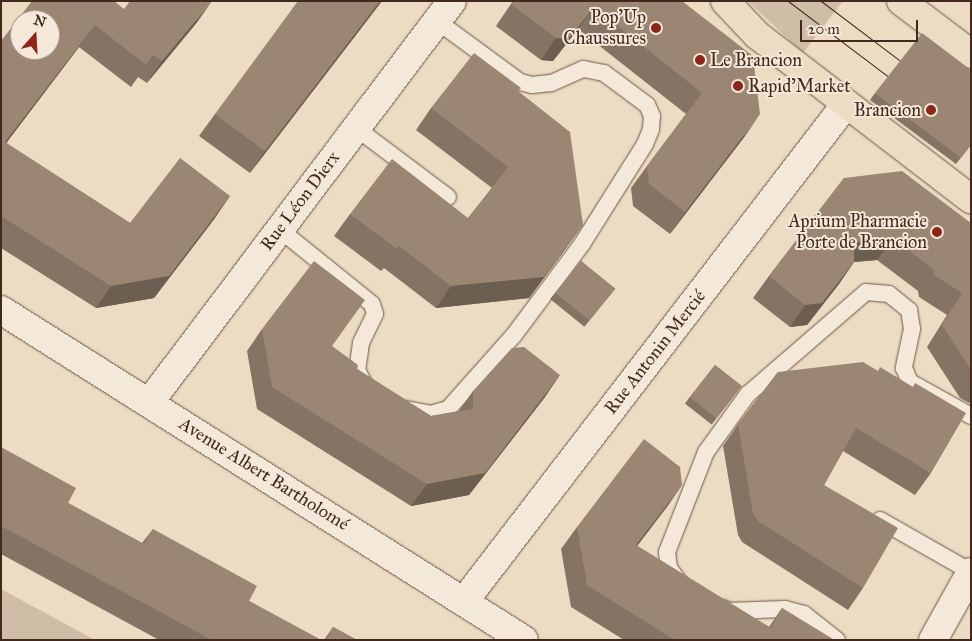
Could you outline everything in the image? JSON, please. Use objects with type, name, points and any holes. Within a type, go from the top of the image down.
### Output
[{"type":"main road","points":[[725,1],[758,35],[971,199]]},
{"type":"main road","points":[[901,1],[971,54]]},
{"type":"street","name":"Rue Léon Dierx","points":[[149,402],[444,11]]},
{"type":"street","name":"Rue Antonin Mercié","points":[[465,600],[846,104]]},
{"type":"street","name":"Avenue Albert Bartholomé","points":[[1,310],[465,600],[524,640]]},
{"type":"street","points":[[933,640],[971,572]]},
{"type":"lane","points":[[390,402],[396,407],[431,414],[448,409],[514,335],[582,244],[645,144],[652,116],[647,105],[604,73],[583,69],[551,83],[532,85],[520,82],[444,11]]},
{"type":"lane","points":[[356,128],[448,197]]},
{"type":"lane","points":[[279,229],[372,304],[375,314],[361,343],[357,370],[362,383],[376,392]]},
{"type":"lane","points":[[837,640],[804,614],[785,609],[729,611],[681,584],[669,568],[667,552],[706,452],[748,394],[866,292],[889,294],[909,310],[912,329],[904,368],[910,382],[971,416]]},
{"type":"lane","points":[[865,510],[971,572]]},
{"type":"shaded area","points":[[748,1],[843,1],[803,53]]},
{"type":"shaded area","points":[[1,589],[95,640],[1,640]]},
{"type":"building","points":[[32,1],[114,1],[124,9],[130,1],[212,1],[162,61],[153,55],[146,65],[95,25],[5,142],[130,223],[180,158],[230,196],[169,276],[111,286],[1,216],[1,41],[10,29],[10,60],[60,60],[60,10],[25,10]]},
{"type":"building","points":[[298,1],[380,1],[265,151],[215,114]]},
{"type":"building","points":[[513,1],[682,1],[753,56],[760,114],[685,212],[649,184],[647,166],[702,93],[594,7],[568,39],[556,38],[511,4]]},
{"type":"building","points":[[922,33],[971,70],[971,144],[961,158],[875,93]]},
{"type":"building","points":[[474,53],[521,88],[518,91],[570,132],[583,225],[544,277],[451,286],[399,246],[397,249],[350,214],[392,159],[468,218],[508,167],[431,108]]},
{"type":"building","points":[[902,171],[971,223],[971,370],[942,325],[962,293],[934,275],[933,269],[893,238],[854,242],[854,262],[822,303],[805,305],[769,276],[844,178]]},
{"type":"building","points":[[314,261],[365,300],[332,346],[358,365],[357,369],[431,416],[473,409],[473,391],[512,348],[524,347],[560,375],[485,473],[427,484],[272,387],[262,329]]},
{"type":"building","points":[[581,261],[615,289],[589,321],[555,293]]},
{"type":"building","points":[[863,362],[878,371],[880,367],[913,387],[915,383],[966,413],[931,473],[856,428],[824,485],[898,528],[863,588],[758,521],[753,514],[738,424],[778,372]]},
{"type":"building","points":[[715,365],[742,386],[717,418],[690,397]]},
{"type":"building","points":[[644,439],[680,467],[682,485],[636,545],[771,628],[782,608],[833,640],[675,640],[587,585],[577,527]]},
{"type":"building","points":[[1,447],[76,488],[68,503],[144,544],[153,529],[257,586],[249,601],[321,640],[212,640],[1,526]]},
{"type":"building","points":[[333,627],[357,640],[326,640]]},
{"type":"tram line","points":[[788,1],[898,84]]},
{"type":"tram line","points":[[821,1],[911,69]]},
{"type":"place","name":"Pop'Up Chaussures","points":[[656,28]]},
{"type":"place","name":"Le Brancion","points":[[700,60]]},
{"type":"place","name":"Rapid'Market","points":[[738,86]]},
{"type":"place","name":"Brancion","points":[[931,110]]},
{"type":"place","name":"Aprium Pharmacie Porte de Brancion","points":[[937,232]]}]
